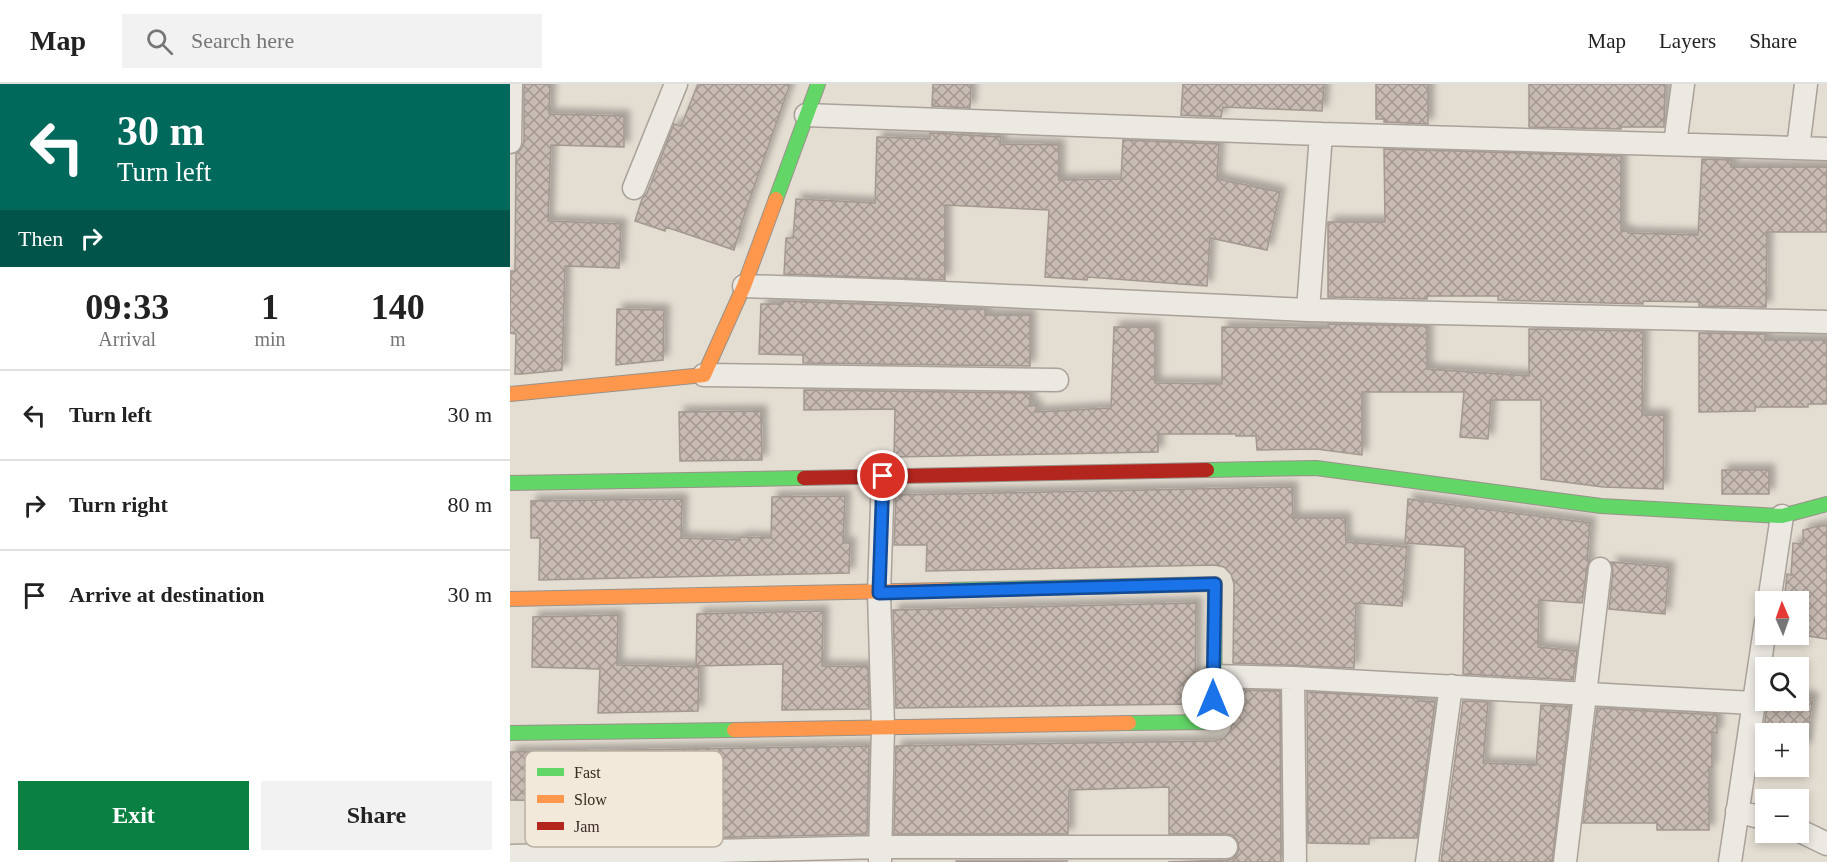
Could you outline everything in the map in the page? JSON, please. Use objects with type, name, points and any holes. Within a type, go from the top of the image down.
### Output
[{"type":"street","points":[[510,142],[511,84]]},
{"type":"street","points":[[634,188],[676,84]]},
{"type":"street","points":[[704,375],[744,286],[818,84]]},
{"type":"street","points":[[1675,144],[1683,84]]},
{"type":"street","points":[[1798,148],[1806,84]]},
{"type":"street","points":[[806,115],[1321,134],[1827,149]]},
{"type":"street","points":[[1308,310],[1321,134]]},
{"type":"street","points":[[744,286],[1308,310],[1827,322]]},
{"type":"street","points":[[510,394],[704,375],[1057,380]]},
{"type":"street","points":[[510,483],[1316,468],[1601,506],[1782,516],[1827,504]]},
{"type":"street","points":[[880,855],[883,726],[879,593],[883,476]]},
{"type":"street","points":[[1771,591],[1782,516]]},
{"type":"street","points":[[1565,862],[1600,569]]},
{"type":"street","points":[[510,599],[879,593],[1215,584],[1214,722],[510,733]]},
{"type":"street","points":[[1730,862],[1762,645]]},
{"type":"street","points":[[1213,676],[1293,678],[1753,703]]},
{"type":"street","points":[[1293,678],[1295,862]]},
{"type":"street","points":[[1427,862],[1451,687]]},
{"type":"street","points":[[1737,811],[1755,816]]},
{"type":"street","points":[[1809,835],[1827,844]]},
{"type":"street","points":[[510,856],[880,855],[1227,847]]},
{"type":"building","points":[[524,84],[550,84],[549,114],[624,116],[624,147],[551,145],[548,221],[621,224],[619,268],[565,266],[562,370],[515,374],[516,334],[510,333],[511,271],[515,271],[516,154],[524,142]]},
{"type":"building","points":[[698,84],[790,84],[734,250],[666,227],[665,231],[635,221],[674,124],[681,126]]},
{"type":"building","points":[[933,84],[971,84],[970,108],[932,106]]},
{"type":"building","points":[[1183,84],[1324,84],[1322,111],[1223,107],[1221,117],[1181,115]]},
{"type":"building","points":[[1376,84],[1428,84],[1428,124],[1384,122],[1384,119],[1376,119]]},
{"type":"building","points":[[1529,84],[1665,84],[1664,127],[1621,127],[1621,129],[1529,127]]},
{"type":"building","points":[[930,133],[1001,137],[1000,144],[1059,145],[1059,180],[1121,179],[1123,140],[1219,144],[1217,179],[1280,192],[1267,250],[1210,238],[1207,286],[1088,277],[1087,280],[1045,277],[1049,210],[945,205],[945,280],[784,274],[786,238],[793,238],[796,199],[875,203],[877,137],[930,139]]},
{"type":"building","points":[[1384,149],[1621,156],[1621,231],[1628,231],[1628,233],[1698,235],[1702,159],[1732,160],[1731,167],[1827,167],[1827,232],[1767,232],[1766,307],[1699,306],[1699,302],[1643,301],[1643,304],[1498,300],[1498,296],[1427,296],[1427,299],[1328,297],[1328,222],[1385,222]]},
{"type":"building","points":[[782,301],[985,309],[985,315],[1030,315],[1030,366],[803,363],[803,355],[759,354],[761,304],[782,304]]},
{"type":"building","points":[[617,309],[664,310],[663,360],[616,365]]},
{"type":"building","points":[[1328,324],[1427,326],[1427,369],[1529,376],[1529,329],[1643,331],[1642,415],[1664,415],[1663,489],[1603,487],[1541,479],[1541,400],[1491,400],[1488,439],[1460,437],[1464,392],[1362,392],[1362,455],[1316,449],[1257,450],[1256,436],[1158,434],[1158,452],[894,457],[895,409],[804,410],[804,390],[1030,393],[1030,406],[1036,405],[1036,412],[1111,408],[1114,327],[1155,327],[1155,383],[1222,384],[1222,327],[1328,328]]},
{"type":"building","points":[[1699,333],[1765,334],[1765,340],[1827,340],[1827,404],[1808,404],[1808,407],[1755,407],[1755,411],[1699,412]]},
{"type":"building","points":[[761,411],[762,460],[680,461],[679,412]]},
{"type":"building","points":[[1722,470],[1769,470],[1769,494],[1722,494]]},
{"type":"building","points":[[1292,487],[1293,518],[1345,518],[1346,542],[1407,547],[1402,606],[1356,603],[1354,668],[1233,663],[1234,584],[1231,574],[1224,567],[1215,565],[926,571],[927,545],[894,545],[896,495]]},
{"type":"building","points":[[845,496],[843,543],[850,543],[849,573],[539,580],[540,538],[531,538],[531,501],[682,499],[681,538],[740,540],[740,537],[771,538],[772,497]]},
{"type":"building","points":[[1408,499],[1590,523],[1587,560],[1590,560],[1582,603],[1539,600],[1538,647],[1577,651],[1573,680],[1463,674],[1465,547],[1405,543]]},
{"type":"building","points":[[1827,526],[1827,639],[1809,636],[1809,591],[1785,591],[1787,574],[1791,575],[1793,543],[1803,544],[1803,530]]},
{"type":"building","points":[[1611,562],[1669,567],[1665,614],[1609,609],[1613,571]]},
{"type":"building","points":[[1196,603],[1195,704],[896,708],[893,610]]},
{"type":"building","points":[[823,611],[822,666],[868,667],[869,709],[782,710],[783,664],[696,666],[697,614]]},
{"type":"building","points":[[618,615],[617,665],[699,667],[698,711],[598,713],[600,669],[532,667],[533,617]]},
{"type":"building","points":[[1233,690],[1280,691],[1281,862],[1168,862],[1227,860],[1237,854],[1239,848],[1237,840],[1227,834],[1169,834],[1169,787],[1069,790],[1068,834],[894,834],[896,746],[1215,741],[1224,738],[1230,731],[1233,722]]},
{"type":"building","points":[[1307,692],[1418,698],[1418,701],[1435,702],[1417,838],[1369,838],[1369,844],[1308,843]]},
{"type":"building","points":[[1809,697],[1813,698],[1809,723],[1765,723],[1766,711],[1809,711]]},
{"type":"building","points":[[1463,701],[1488,702],[1483,763],[1536,765],[1541,705],[1570,707],[1552,862],[1441,862]]},
{"type":"building","points":[[1597,708],[1717,715],[1717,733],[1712,732],[1712,767],[1709,767],[1709,830],[1657,830],[1657,823],[1583,823]]},
{"type":"building","points":[[869,746],[867,834],[723,837],[723,751],[570,751]]},
{"type":"building","points":[[510,752],[525,752],[525,800],[510,800]]},
{"type":"building","points":[[956,861],[1068,861],[956,862]]},
{"type":"traffic: fast","points":[[776,199],[818,84]]},
{"type":"traffic: fast","points":[[1207,470],[1316,468],[1601,506],[1782,516],[1827,504]]},
{"type":"traffic: fast","points":[[510,483],[804,478]]},
{"type":"traffic: fast","points":[[948,590],[1215,584],[1214,722],[1129,723]]},
{"type":"traffic: fast","points":[[510,733],[734,730]]},
{"type":"traffic: slow","points":[[510,394],[704,375],[744,286],[776,199]]},
{"type":"traffic: slow","points":[[510,599],[948,590]]},
{"type":"traffic: slow","points":[[734,730],[1129,723]]},
{"type":"traffic: jam","points":[[804,478],[1207,470]]},
{"type":"route","points":[[883,476],[879,593],[1215,584],[1213,699]]}]
